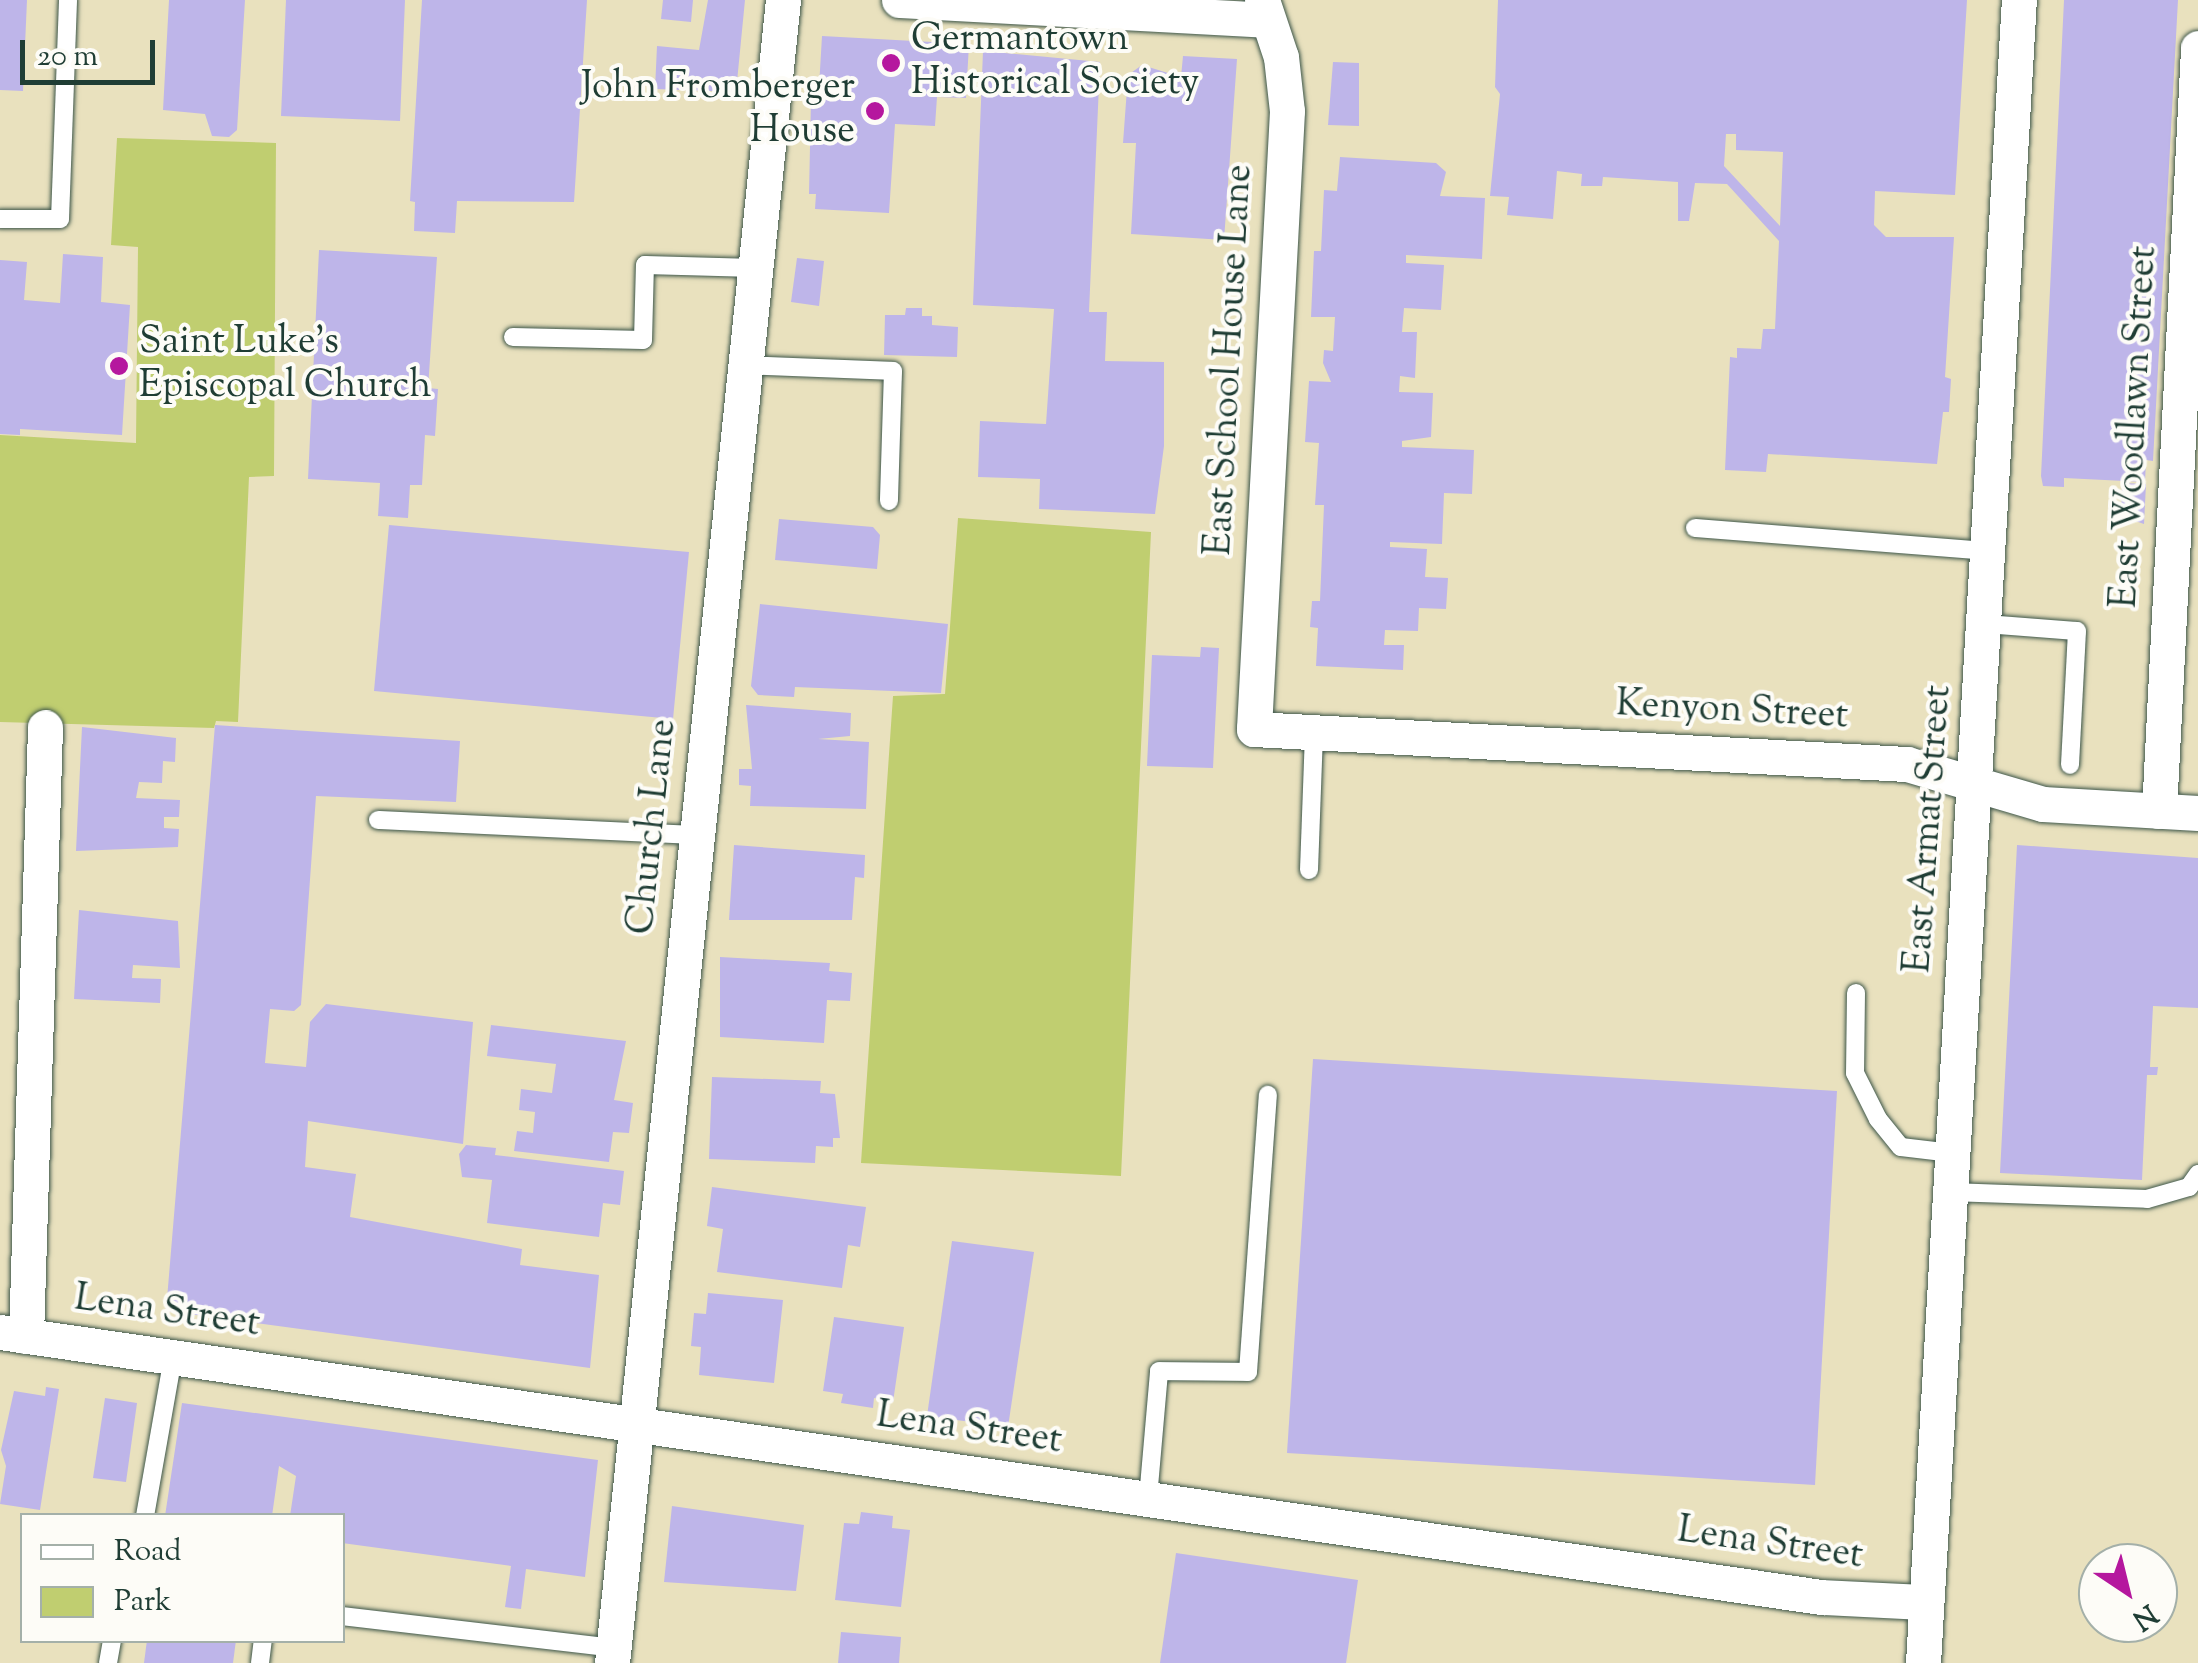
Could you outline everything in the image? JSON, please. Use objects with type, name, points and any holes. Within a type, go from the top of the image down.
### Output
[{"type":"street","name":"Church Lane","points":[[612,1656],[782,0]]},
{"type":"street","points":[[899,0],[1264,10]]},
{"type":"street","name":"East Armat Street","points":[[1923,1663],[2020,0]]},
{"type":"street","name":"East School House Lane","points":[[1254,729],[1286,111],[1281,57],[1264,10]]},
{"type":"street","name":"East Woodlawn Street","points":[[2159,811],[2198,48]]},
{"type":"street","points":[[13,1334],[45,727]]},
{"type":"street","name":"Kenyon Street","points":[[1254,729],[1907,764],[2043,804],[2198,813]]},
{"type":"street","name":"Lena Street","points":[[13,1334],[1822,1597],[1926,1602]]},
{"type":"lane","points":[[0,218],[60,219],[68,0]]},
{"type":"lane","points":[[513,337],[643,340],[645,266],[755,268]]},
{"type":"lane","points":[[744,365],[893,371],[889,501]]},
{"type":"lane","points":[[1695,528],[1988,551]]},
{"type":"lane","points":[[1985,624],[2077,631],[2070,765]]},
{"type":"lane","points":[[1309,870],[1314,732]]},
{"type":"lane","points":[[378,820],[696,835]]},
{"type":"lane","points":[[1856,992],[1855,1073],[1878,1119],[1901,1146],[1952,1153]]},
{"type":"lane","points":[[1148,1498],[1159,1371],[1248,1372],[1268,1096]]},
{"type":"lane","points":[[1950,1192],[2147,1199],[2189,1187],[2198,1174]]},
{"type":"lane","points":[[147,1513],[173,1356]]},
{"type":"lane","points":[[345,1616],[612,1656]]},
{"type":"green space","points":[[117,138],[276,143],[274,476],[249,477],[238,722],[216,721],[214,728],[0,722],[0,435],[136,443],[138,247],[111,245]]},
{"type":"green space","points":[[958,518],[1151,532],[1121,1176],[861,1163],[893,696],[945,694]]},
{"type":"building","points":[[0,0],[27,0],[23,91],[0,90]]},
{"type":"building","points":[[169,0],[245,0],[237,130],[229,137],[212,136],[205,114],[163,110]]},
{"type":"building","points":[[286,0],[405,0],[400,121],[281,116]]},
{"type":"building","points":[[422,0],[587,0],[574,202],[457,201],[455,233],[414,231],[415,202],[410,201]]},
{"type":"building","points":[[663,0],[693,0],[691,22],[661,19]]},
{"type":"building","points":[[708,0],[745,0],[736,92],[655,89],[657,46],[699,50]]},
{"type":"building","points":[[1498,0],[1967,0],[1955,195],[1875,191],[1874,225],[1886,237],[1954,237],[1945,377],[1951,379],[1949,412],[1943,412],[1937,464],[1768,454],[1766,472],[1725,470],[1730,357],[1737,358],[1737,348],[1761,349],[1763,329],[1775,329],[1779,241],[1727,184],[1695,183],[1689,221],[1678,221],[1678,182],[1603,177],[1602,186],[1581,186],[1582,174],[1557,171],[1553,219],[1507,215],[1509,197],[1490,196],[1500,94],[1495,87]],"holes":[[[1726,134],[1736,134],[1736,150],[1783,152],[1780,226],[1724,166]]]},
{"type":"building","points":[[2064,0],[2178,0],[2153,461],[2146,460],[2145,482],[2064,478],[2064,487],[2043,486],[2041,476]]},
{"type":"building","name":"John Fromberger House","points":[[822,36],[969,44],[966,98],[937,97],[935,126],[895,124],[889,213],[815,209],[816,194],[809,194],[811,87],[819,87]]},
{"type":"building","points":[[983,51],[1100,62],[1089,312],[1107,312],[1105,361],[1164,362],[1164,446],[1155,514],[1039,509],[1040,479],[978,477],[980,421],[1046,424],[1054,309],[973,305]]},
{"type":"building","points":[[1183,56],[1237,59],[1224,240],[1131,234],[1136,143],[1123,143],[1128,75],[1142,65],[1181,77]]},
{"type":"building","points":[[1333,62],[1359,63],[1359,126],[1328,125]]},
{"type":"building","points":[[1340,157],[1436,163],[1446,172],[1440,196],[1485,198],[1482,259],[1406,255],[1406,263],[1444,265],[1441,310],[1404,308],[1402,332],[1417,332],[1415,378],[1400,376],[1399,392],[1433,393],[1431,437],[1402,441],[1402,447],[1474,450],[1472,494],[1444,493],[1442,544],[1390,542],[1390,547],[1427,549],[1425,577],[1448,578],[1446,609],[1419,608],[1418,631],[1385,630],[1384,645],[1404,645],[1403,670],[1316,666],[1318,628],[1310,627],[1312,601],[1320,601],[1324,505],[1315,505],[1319,443],[1305,442],[1309,381],[1331,382],[1323,363],[1324,350],[1333,351],[1335,317],[1311,317],[1314,251],[1321,251],[1324,190],[1337,191]]},
{"type":"building","points":[[319,250],[437,257],[428,388],[438,389],[435,436],[425,435],[422,485],[410,485],[408,518],[378,516],[380,483],[308,479]]},
{"type":"building","points":[[63,254],[103,257],[101,302],[130,305],[122,435],[20,429],[20,435],[0,434],[0,260],[27,262],[24,300],[60,303]]},
{"type":"building","points":[[797,258],[824,261],[819,306],[791,302]]},
{"type":"building","points":[[906,308],[922,308],[922,316],[932,316],[932,325],[958,327],[957,357],[884,355],[885,315],[905,315]]},
{"type":"building","points":[[2122,483],[2146,484],[2144,524],[2121,516]]},
{"type":"building","points":[[779,519],[873,527],[880,535],[877,569],[775,560]]},
{"type":"building","points":[[389,525],[689,552],[673,719],[374,691]]},
{"type":"building","points":[[760,604],[948,624],[941,693],[795,687],[794,697],[758,695],[751,686]]},
{"type":"building","points":[[1201,647],[1219,648],[1213,768],[1147,766],[1152,655],[1200,657]]},
{"type":"building","points":[[746,705],[851,713],[850,736],[818,739],[869,742],[866,809],[750,806],[751,786],[739,785],[739,769],[752,769]]},
{"type":"building","points":[[215,725],[460,741],[456,802],[316,796],[301,1005],[294,1011],[270,1009],[265,1063],[306,1067],[310,1022],[326,1004],[473,1022],[463,1144],[308,1121],[305,1167],[356,1174],[350,1217],[522,1249],[520,1265],[599,1275],[590,1368],[166,1311]]},
{"type":"building","points":[[82,727],[176,738],[175,762],[163,761],[162,783],[139,782],[136,798],[180,800],[179,817],[164,817],[164,828],[179,829],[178,847],[76,851]]},
{"type":"building","points":[[734,845],[865,855],[864,878],[855,877],[852,920],[729,920]]},
{"type":"building","points":[[2017,845],[2198,858],[2198,1008],[2153,1006],[2150,1067],[2158,1067],[2157,1075],[2147,1075],[2142,1180],[2000,1173]]},
{"type":"building","points":[[79,910],[178,921],[180,968],[133,965],[132,978],[161,979],[160,1003],[74,999]]},
{"type":"building","points":[[720,957],[830,963],[829,971],[852,973],[850,1001],[827,1000],[824,1043],[720,1037]]},
{"type":"building","points":[[491,1025],[626,1041],[614,1100],[633,1103],[629,1133],[613,1132],[609,1162],[514,1151],[517,1131],[533,1133],[535,1112],[519,1110],[521,1089],[552,1093],[556,1064],[487,1056]]},
{"type":"building","points":[[1313,1059],[1837,1091],[1815,1485],[1287,1453]]},
{"type":"building","points":[[712,1077],[821,1081],[820,1093],[835,1094],[840,1138],[833,1138],[833,1147],[816,1146],[815,1163],[709,1159]]},
{"type":"building","points":[[466,1145],[496,1148],[495,1155],[624,1171],[620,1205],[603,1203],[599,1237],[487,1223],[492,1180],[462,1177],[459,1154]]},
{"type":"building","points":[[712,1187],[866,1207],[860,1247],[848,1245],[842,1288],[717,1272],[723,1229],[707,1226]]},
{"type":"building","points":[[952,1241],[1034,1252],[1008,1427],[927,1416]]},
{"type":"building","points":[[708,1293],[783,1300],[774,1383],[699,1375],[701,1347],[691,1346],[694,1313],[706,1314]]},
{"type":"building","points":[[834,1317],[904,1327],[893,1402],[874,1398],[873,1408],[841,1403],[843,1394],[823,1391]]},
{"type":"building","points":[[46,1387],[59,1389],[40,1510],[0,1504],[6,1466],[1,1450],[14,1391],[45,1396]]},
{"type":"building","points":[[105,1398],[137,1403],[126,1482],[93,1478]]},
{"type":"building","points":[[182,1403],[598,1460],[585,1577],[526,1569],[521,1609],[505,1607],[511,1566],[345,1543],[345,1513],[290,1513],[296,1476],[279,1466],[272,1513],[165,1513]]},
{"type":"building","points":[[672,1506],[804,1525],[796,1591],[664,1582]]},
{"type":"building","points":[[861,1512],[893,1516],[892,1528],[910,1530],[901,1607],[835,1600],[844,1523],[859,1524]]},
{"type":"building","points":[[1176,1553],[1358,1580],[1346,1663],[1160,1663]]},
{"type":"building","points":[[841,1632],[901,1637],[899,1663],[838,1663]]},
{"type":"building","points":[[147,1643],[236,1643],[233,1663],[144,1663]]},
{"type":"place","name":"Germantown Historical Society","points":[[891,63]]},
{"type":"place","name":"John Fromberger House","points":[[875,111]]},
{"type":"place","name":"Saint Luke's Episcopal Church","points":[[119,366]]}]
